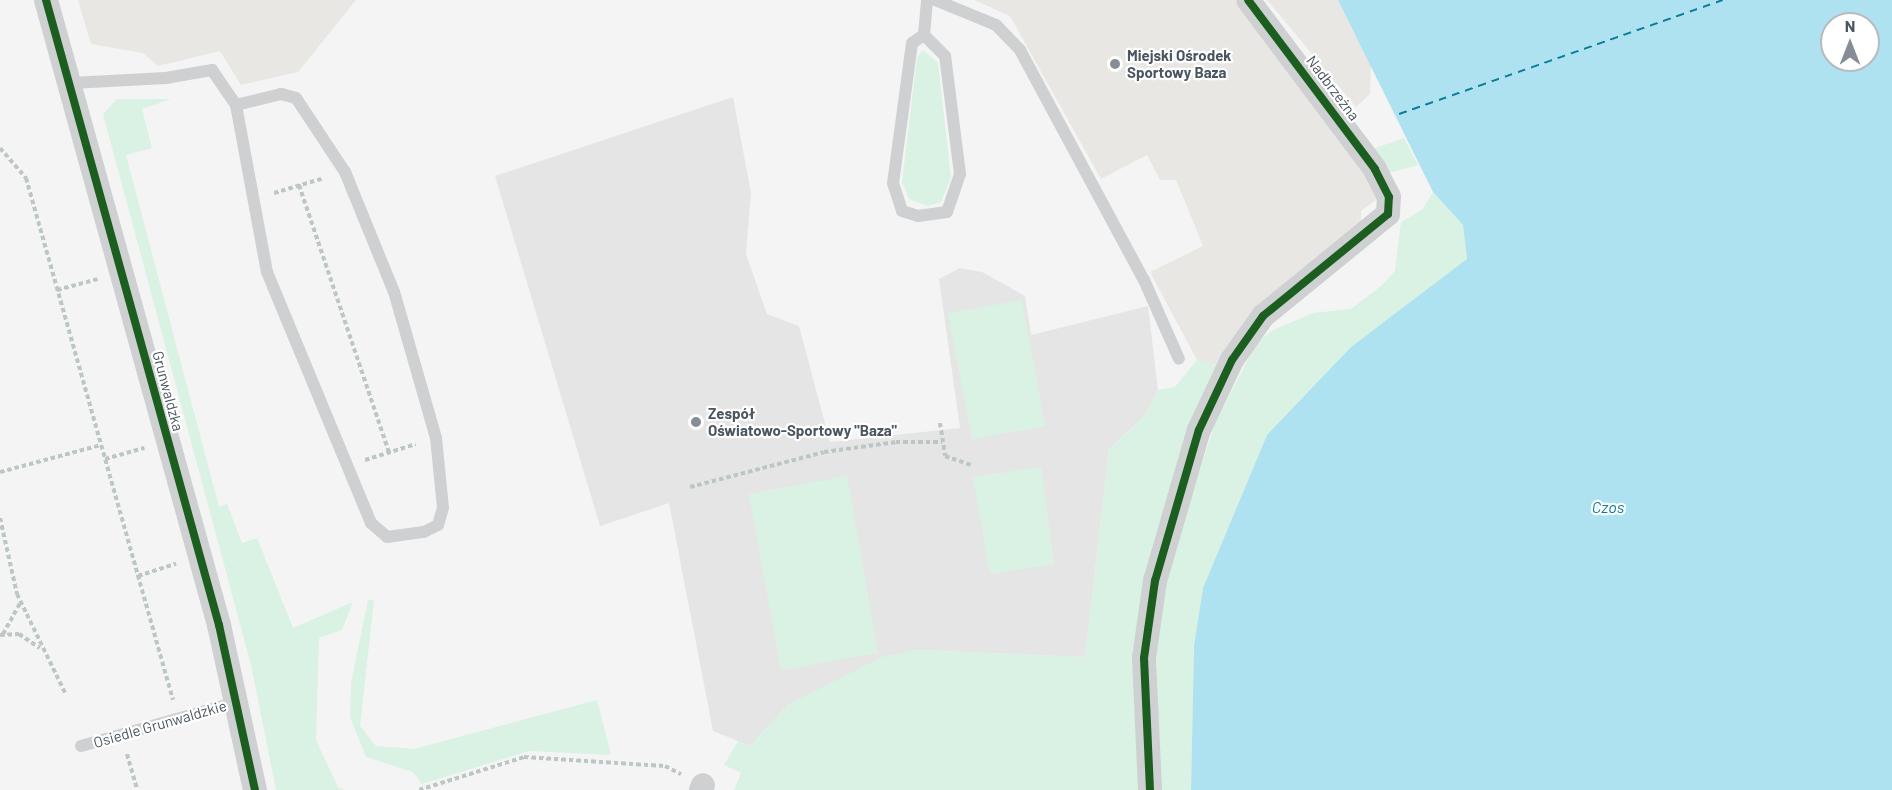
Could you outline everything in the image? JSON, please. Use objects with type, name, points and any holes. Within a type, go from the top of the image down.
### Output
[{"type":"street","name":"Grunwaldzka","points":[[46,0],[71,83],[239,701],[255,790]]},
{"type":"street","name":"Nadbrzeżna","points":[[1150,790],[1144,658],[1155,581],[1199,430],[1232,360],[1263,316],[1383,221],[1389,196],[1350,133],[1248,0]]},
{"type":"lane","points":[[924,35],[912,43],[893,183],[902,211],[918,216],[947,212],[960,174],[945,56],[924,35],[927,0]]},
{"type":"lane","points":[[934,0],[996,25],[1020,50],[1144,280],[1179,359]]},
{"type":"lane","points":[[71,83],[166,78],[212,69],[236,105],[251,200],[267,272],[345,467],[371,523],[387,537],[424,532],[438,525],[443,508],[436,438],[394,292],[345,172],[296,98],[281,94],[236,105]]},
{"type":"lane","name":"Osiedle Grunwaldzkie","points":[[81,746],[239,701]]},
{"type":"path","points":[[0,148],[26,178],[176,709]]},
{"type":"path","points":[[251,200],[345,172]]},
{"type":"path","points":[[299,185],[389,453]]},
{"type":"path","points":[[57,290],[104,278]]},
{"type":"path","points":[[940,423],[942,442],[950,460],[971,465]]},
{"type":"path","points":[[345,467],[436,438]]},
{"type":"path","points":[[690,487],[824,452],[896,442],[942,442]]},
{"type":"path","points":[[0,472],[101,445]]},
{"type":"path","points":[[105,459],[151,446]]},
{"type":"path","points":[[0,518],[20,603],[65,693]]},
{"type":"path","points":[[138,576],[182,562]]},
{"type":"path","points":[[1,635],[20,603]]},
{"type":"path","points":[[1,635],[19,634],[41,648]]},
{"type":"path","points":[[122,736],[137,790]]},
{"type":"path","points":[[419,790],[524,757],[665,766],[702,788]]},
{"type":"shaded area","points":[[78,0],[356,0],[298,72],[241,85],[220,51],[158,66],[143,53],[91,44]]},
{"type":"shaded area","points":[[974,0],[1238,0],[1300,76],[1380,197],[1361,211],[1361,225],[1249,316],[1221,367],[1197,360],[1150,272],[1203,246],[1176,180],[1160,180],[1147,155],[1101,179],[1010,16]]},
{"type":"shaded area","points":[[1267,0],[1338,0],[1371,63],[1370,94],[1356,107]]},
{"type":"shaded area","name":"Zespół Oświatowo-Sportowy \"Baza\"","points":[[733,97],[751,193],[746,254],[767,314],[799,326],[830,442],[960,428],[939,279],[960,268],[982,272],[1025,296],[1031,335],[1148,306],[1158,390],[1145,415],[1109,450],[1085,657],[914,650],[789,704],[750,746],[713,731],[669,503],[600,526],[495,176]]},
{"type":"green space","points":[[923,50],[938,63],[951,178],[941,202],[928,206],[909,199],[902,182],[917,58]]},
{"type":"green space","points":[[117,99],[171,99],[142,109],[152,148],[126,155],[219,507],[227,504],[242,543],[257,538],[293,628],[353,602],[342,630],[319,638],[316,740],[338,787],[345,790],[276,790],[251,665],[103,114]]},
{"type":"green space","points":[[1404,138],[1418,165],[1389,173],[1373,149]]},
{"type":"green space","points":[[1433,192],[1463,225],[1467,260],[1351,347],[1267,435],[1203,588],[1194,647],[1191,790],[1159,790],[1156,640],[1170,564],[1215,423],[1256,344],[1273,330],[1313,313],[1351,309],[1381,286],[1395,271],[1401,222],[1422,210]]},
{"type":"green space","points":[[1022,300],[1045,426],[972,439],[948,313]]},
{"type":"green space","points":[[1197,360],[1221,367],[1157,529],[1143,586],[1140,790],[734,790],[741,773],[724,765],[738,741],[750,746],[789,704],[882,657],[915,650],[1085,657],[1109,450],[1145,415],[1158,390],[1175,387]]},
{"type":"green space","points":[[1041,467],[1054,564],[990,574],[973,477]]},
{"type":"green space","points":[[847,476],[878,653],[781,670],[749,494]]},
{"type":"green space","points":[[368,600],[374,600],[360,726],[376,746],[414,749],[597,700],[611,755],[529,751],[422,784],[413,772],[366,757],[350,717],[351,683]]},
{"type":"water","name":"Czos","points":[[1338,0],[1892,0],[1892,790],[1191,790],[1194,646],[1203,588],[1267,435],[1351,347],[1467,259],[1463,225],[1433,192]]},
{"type":"ferry route","points":[[1399,114],[1723,0]]},
{"type":"cycle path","points":[[46,0],[219,625],[255,790]]},
{"type":"cycle path","points":[[1150,790],[1144,658],[1155,581],[1199,430],[1232,360],[1263,316],[1388,214],[1389,197],[1375,169],[1248,0]]},
{"type":"place","name":"Miejski Ośrodek Sportowy Baza","points":[[1115,64]]},
{"type":"place","name":"Zespół Oświatowo-Sportowy \"Baza\"","points":[[696,422]]}]
